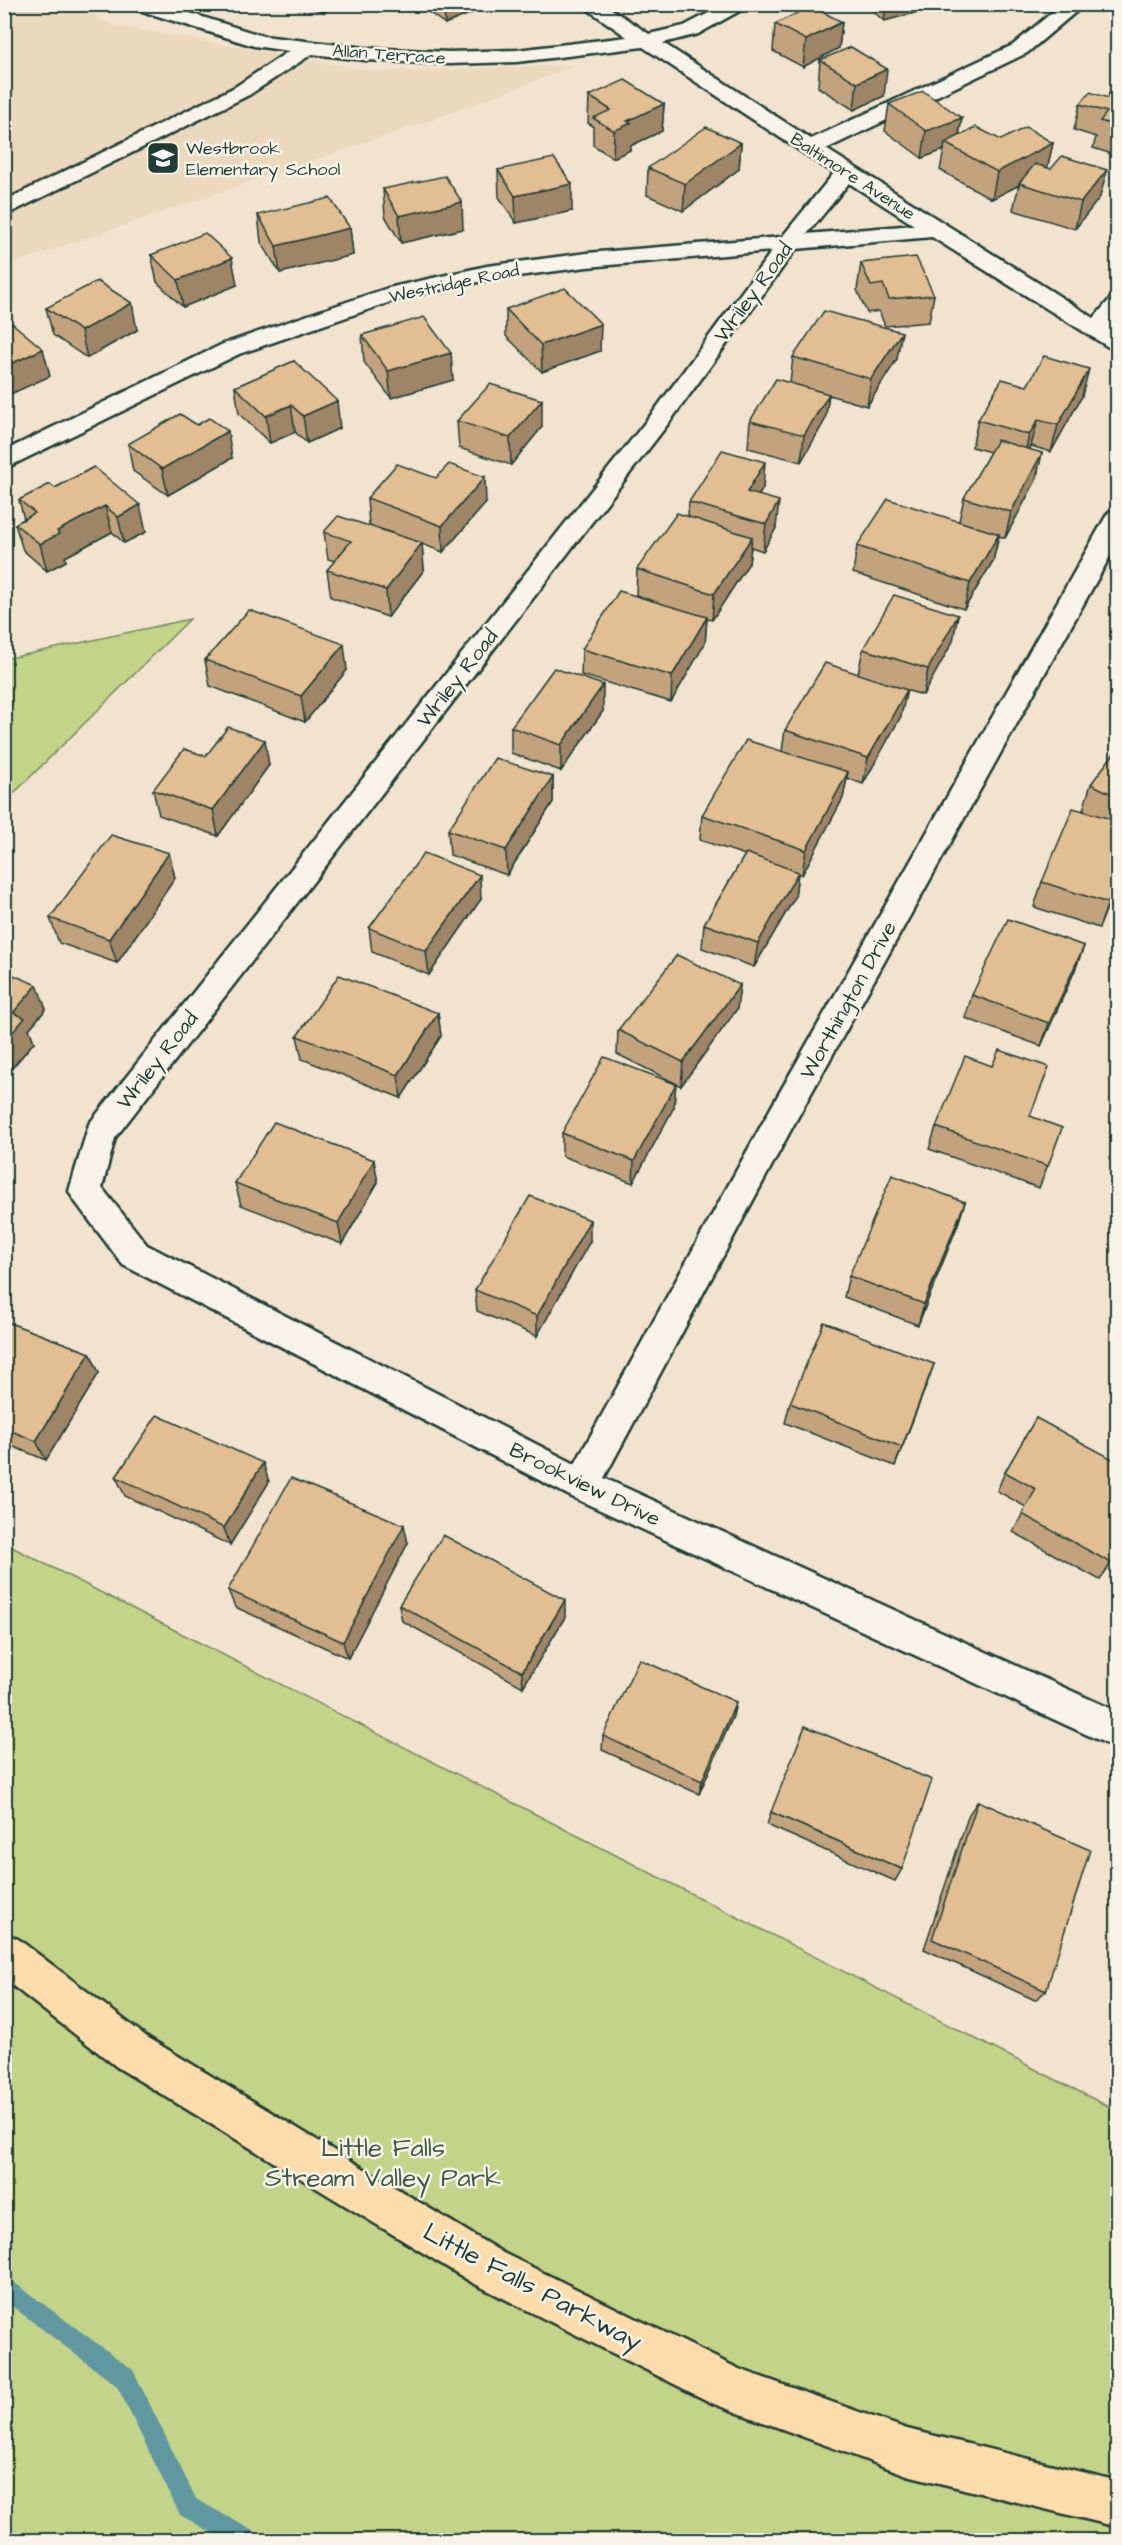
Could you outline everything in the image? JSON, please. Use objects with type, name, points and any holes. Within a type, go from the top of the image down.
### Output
[{"type":"main road","name":"Little Falls Parkway","points":[[4,1953],[132,2052],[488,2268],[730,2388],[908,2452],[1118,2504]]},
{"type":"street","name":"Allan Terrace","points":[[139,4],[261,42],[365,54],[449,58],[517,56],[645,41],[691,30],[742,4]]},
{"type":"street","name":"Baltimore Avenue","points":[[590,4],[936,230],[1118,343]]},
{"type":"street","points":[[810,148],[1020,49],[1075,4]]},
{"type":"street","points":[[4,210],[242,91],[309,47]]},
{"type":"street","name":"Wriley Road","points":[[85,1191],[100,1133],[663,415],[788,244],[846,171]]},
{"type":"street","name":"Westridge Road","points":[[4,460],[231,349],[396,293],[487,273],[587,260],[936,230]]},
{"type":"street","points":[[1096,330],[1118,304]]},
{"type":"street","name":"Worthington Drive","points":[[582,1485],[783,1115],[1118,518]]},
{"type":"street","name":"Brookview Drive","points":[[85,1191],[135,1255],[582,1485],[1118,1731]]},
{"type":"shaded area","name":"Westbrook Elementary School","points":[[4,5],[75,5],[112,25],[377,72],[577,65],[448,114],[5,266]]},
{"type":"green space","points":[[190,619],[5,802],[5,659]]},
{"type":"green space","name":"Little Falls Stream Valley Park","points":[[4,1543],[1117,2111],[1117,2540],[5,2540]]},
{"type":"building","points":[[811,6],[842,22],[806,40],[775,24]]},
{"type":"building","points":[[851,47],[887,69],[857,83],[820,60]]},
{"type":"building","points":[[625,80],[664,104],[627,121],[631,123],[614,131],[593,118],[611,110],[589,96]]},
{"type":"building","points":[[1117,88],[1118,126],[1100,121],[1107,112],[1080,104],[1090,92],[1108,98]]},
{"type":"building","points":[[923,91],[962,118],[926,131],[889,104]]},
{"type":"building","points":[[706,127],[741,143],[685,184],[648,168]]},
{"type":"building","points":[[976,127],[1001,140],[1026,127],[1053,143],[997,172],[945,143]]},
{"type":"building","points":[[1062,156],[1107,170],[1081,202],[1019,183],[1035,164],[1051,169]]},
{"type":"building","points":[[554,158],[572,184],[515,196],[498,170]]},
{"type":"building","points":[[445,176],[462,202],[399,216],[383,189]]},
{"type":"building","points":[[330,198],[350,228],[276,246],[258,215]]},
{"type":"building","points":[[205,233],[232,258],[178,280],[151,255]]},
{"type":"building","points":[[916,257],[934,295],[889,299],[883,284],[871,286],[861,263]]},
{"type":"building","points":[[97,281],[132,303],[81,331],[46,308]]},
{"type":"building","points":[[565,288],[601,324],[541,345],[506,309]]},
{"type":"building","points":[[824,311],[902,332],[871,379],[793,357]]},
{"type":"building","points":[[424,317],[451,353],[388,371],[362,335]]},
{"type":"building","points":[[12,323],[43,349],[4,367],[4,326]]},
{"type":"building","points":[[1044,356],[1089,369],[1058,425],[1038,420],[1029,435],[978,420],[1002,379],[1027,386]]},
{"type":"building","points":[[294,361],[337,401],[303,416],[291,405],[266,416],[235,387]]},
{"type":"building","points":[[776,379],[829,394],[804,435],[750,421]]},
{"type":"building","points":[[490,384],[542,400],[510,438],[457,421]]},
{"type":"building","points":[[180,414],[197,425],[209,418],[228,431],[162,469],[128,444]]},
{"type":"building","points":[[997,440],[1042,453],[1011,512],[964,498]]},
{"type":"building","points":[[722,450],[765,462],[747,492],[779,501],[766,524],[689,502]]},
{"type":"building","points":[[397,464],[436,478],[449,464],[485,477],[442,526],[367,498]]},
{"type":"building","points":[[94,467],[140,505],[118,517],[105,506],[57,531],[59,534],[40,544],[15,524],[35,513],[19,500],[50,484],[55,488]]},
{"type":"building","points":[[888,499],[999,534],[970,583],[857,546]]},
{"type":"building","points":[[677,513],[752,537],[714,594],[637,569]]},
{"type":"building","points":[[338,516],[422,543],[386,590],[327,570],[351,541],[324,532]]},
{"type":"building","points":[[619,591],[707,617],[672,676],[582,649]]},
{"type":"building","points":[[894,595],[958,615],[928,669],[863,649]]},
{"type":"building","points":[[249,610],[344,644],[301,696],[205,660]]},
{"type":"building","points":[[825,663],[907,690],[868,758],[785,730]]},
{"type":"building","points":[[554,668],[603,685],[561,745],[511,727]]},
{"type":"building","points":[[228,727],[265,740],[213,810],[153,790],[184,749],[206,756]]},
{"type":"building","points":[[746,740],[848,772],[806,850],[702,815]]},
{"type":"building","points":[[1118,748],[1118,797],[1091,784]]},
{"type":"building","points":[[495,758],[553,777],[506,850],[448,830]]},
{"type":"building","points":[[1073,808],[1118,821],[1118,878],[1108,903],[1042,882]]},
{"type":"building","points":[[111,835],[169,853],[109,939],[50,918]]},
{"type":"building","points":[[424,853],[480,875],[426,951],[369,928]]},
{"type":"building","points":[[746,853],[798,872],[758,943],[704,924]]},
{"type":"building","points":[[1008,919],[1084,946],[1049,1023],[972,995]]},
{"type":"building","points":[[677,955],[740,985],[683,1062],[618,1030]]},
{"type":"building","points":[[4,971],[37,985],[13,1013],[25,1018],[4,1042]]},
{"type":"building","points":[[339,975],[438,1013],[398,1075],[297,1036]]},
{"type":"building","points":[[999,1050],[1049,1067],[1030,1116],[1062,1128],[1048,1166],[936,1127],[965,1056],[992,1066]]},
{"type":"building","points":[[604,1057],[676,1084],[634,1161],[562,1133]]},
{"type":"building","points":[[274,1122],[374,1160],[338,1223],[235,1183]]},
{"type":"building","points":[[892,1175],[965,1202],[924,1304],[849,1276]]},
{"type":"building","points":[[530,1196],[590,1220],[537,1316],[475,1290]]},
{"type":"building","points":[[4,1321],[90,1353],[36,1441],[4,1428]]},
{"type":"building","points":[[824,1322],[934,1364],[902,1447],[790,1403]]},
{"type":"building","points":[[157,1415],[263,1463],[224,1528],[116,1477]]},
{"type":"building","points":[[1036,1418],[1118,1462],[1118,1550],[1111,1563],[1022,1514],[1036,1489],[1005,1472]]},
{"type":"building","points":[[291,1478],[404,1525],[343,1642],[228,1590]]},
{"type":"building","points":[[443,1535],[565,1600],[522,1672],[399,1605]]},
{"type":"building","points":[[639,1659],[736,1702],[702,1781],[603,1736]]},
{"type":"building","points":[[805,1726],[932,1780],[902,1869],[771,1812]]},
{"type":"building","points":[[978,1801],[1090,1850],[1046,1991],[932,1939]]},
{"type":"waterway","points":[[4,2286],[125,2378],[188,2507],[247,2540]]},
{"type":"place","name":"Westbrook Elementary School","points":[[163,158]]}]
